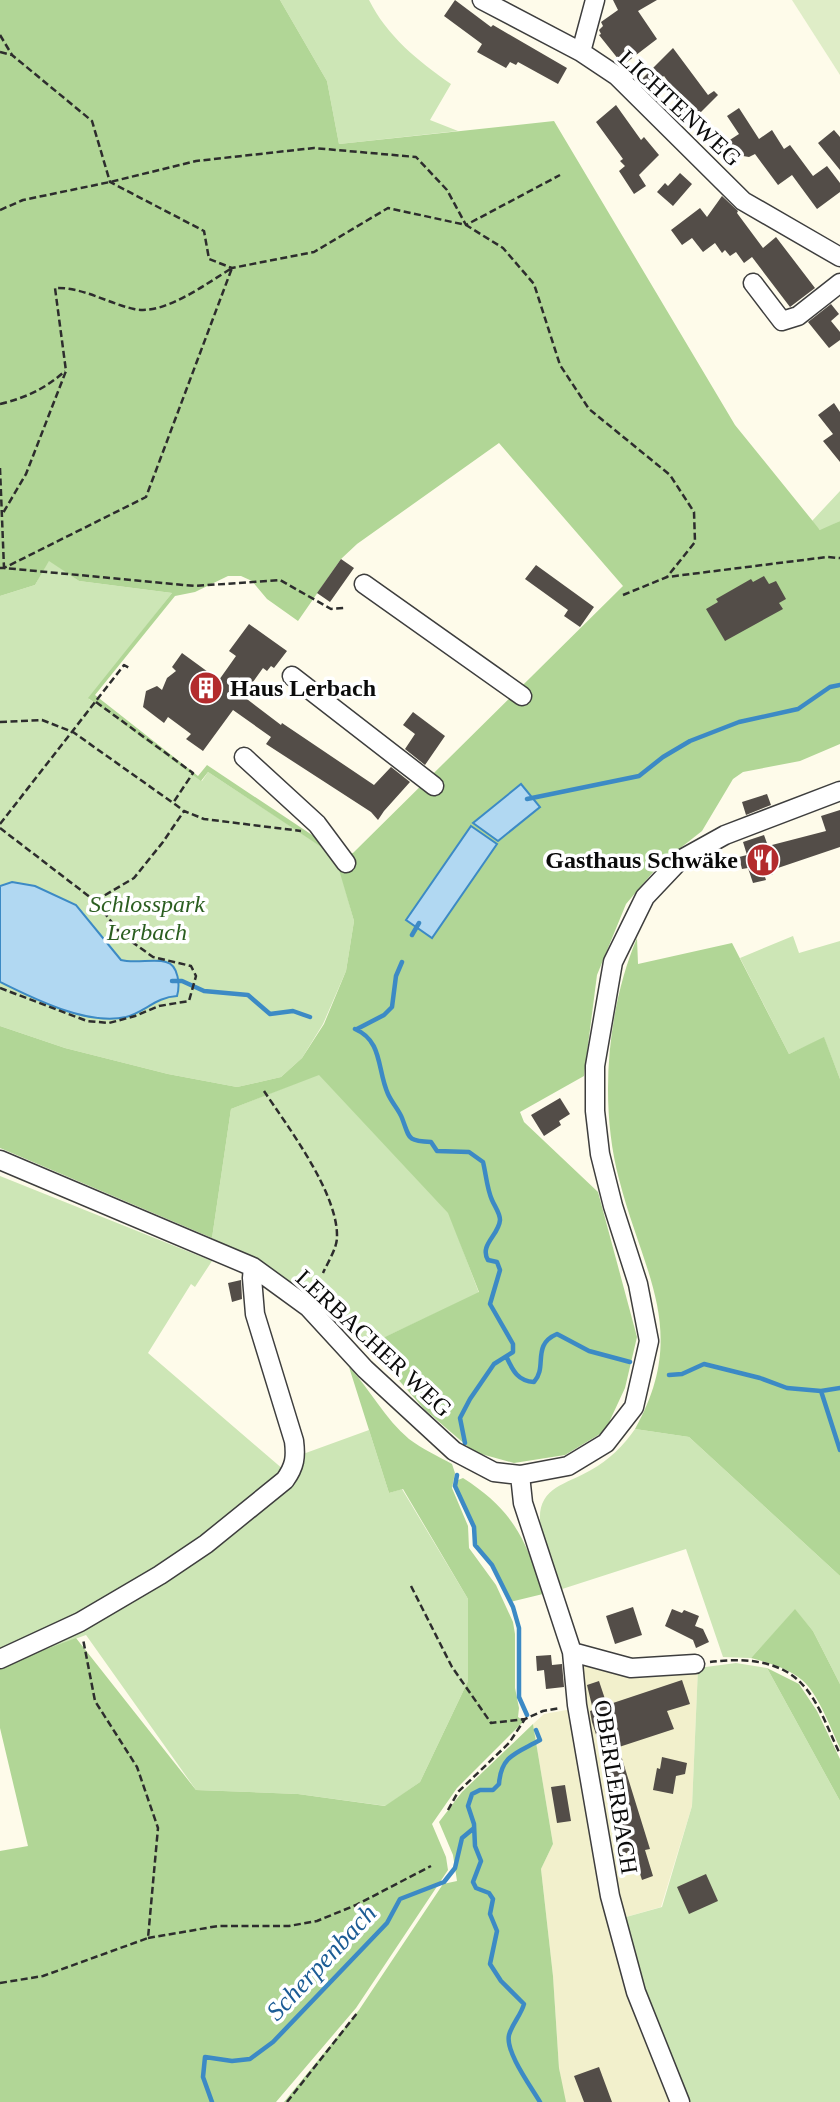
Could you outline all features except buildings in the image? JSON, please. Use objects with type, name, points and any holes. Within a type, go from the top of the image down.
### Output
[{"type":"street","name":"LICHTENWEG","points":[[482,0],[581,52],[617,76],[743,201],[840,257]]},
{"type":"street","points":[[581,52],[595,0]]},
{"type":"street","points":[[753,283],[782,321],[798,316],[840,284]]},
{"type":"street","points":[[364,583],[522,696]]},
{"type":"street","points":[[292,676],[434,786]]},
{"type":"street","points":[[244,757],[317,824],[346,863]]},
{"type":"street","points":[[520,1475],[568,1466],[606,1443],[634,1406],[649,1341],[638,1284],[612,1206],[600,1154],[595,1111],[595,1066],[613,961],[645,897],[680,860],[725,835],[840,791]]},
{"type":"street","name":"LERBACHER WEG","points":[[0,1160],[253,1268],[308,1307],[365,1369],[454,1451],[494,1472],[520,1475]]},
{"type":"street","points":[[0,1659],[80,1622],[160,1575],[206,1544],[285,1480],[292,1471],[296,1459],[294,1441],[255,1314],[253,1268]]},
{"type":"street","name":"OBERLERBACH","points":[[520,1475],[523,1503],[572,1652],[577,1704],[610,1896],[636,1992],[680,2102]]},
{"type":"street","points":[[572,1652],[631,1668],[695,1664]]},
{"type":"path","points":[[0,35],[12,55],[92,121],[110,182],[204,231],[209,260],[232,268]]},
{"type":"path","points":[[0,52],[12,55]]},
{"type":"path","points":[[0,210],[23,200],[196,161],[314,148],[416,157],[447,190],[466,225]]},
{"type":"path","points":[[466,225],[560,175]]},
{"type":"path","points":[[3,513],[26,474],[65,371],[55,288],[69,288],[136,310],[172,304],[232,268],[314,252],[388,208],[466,225],[503,248],[534,284],[560,365],[589,410],[670,475],[694,512],[695,542],[667,577]]},
{"type":"path","points":[[2,568],[146,497],[232,268]]},
{"type":"path","points":[[0,404],[18,400],[48,386],[65,371]]},
{"type":"path","points":[[0,468],[2,568]]},
{"type":"path","points":[[623,595],[667,577],[827,557],[840,558]]},
{"type":"path","points":[[2,568],[195,586],[280,580],[331,609],[344,608]]},
{"type":"path","points":[[0,988],[87,1021],[109,1023],[159,1006],[188,1000],[191,993],[196,976],[191,966],[153,957],[121,934],[95,901],[0,826],[124,665],[131,669]]},
{"type":"path","points":[[96,702],[193,773],[173,803]]},
{"type":"path","points":[[0,722],[42,720],[73,732],[184,811],[204,819],[299,832],[317,824]]},
{"type":"path","points":[[95,901],[134,878],[184,811]]},
{"type":"path","points":[[264,1091],[317,1175],[335,1214],[338,1240],[323,1273]]},
{"type":"path","points":[[411,1586],[452,1667],[491,1723],[526,1719],[543,1711],[577,1704]]},
{"type":"path","points":[[80,1622],[95,1701],[137,1767],[158,1828],[148,1938]]},
{"type":"path","points":[[695,1664],[751,1660],[790,1675],[807,1690],[840,1754]]},
{"type":"path","points":[[448,1810],[458,1792],[509,1743],[526,1719]]},
{"type":"path","points":[[0,1983],[43,1976],[148,1938],[218,1926],[289,1926],[317,1921],[356,1905],[431,1866]]},
{"type":"path","points":[[287,2102],[358,2012]]},
{"type":"shaded area","points":[[579,1660],[698,1668],[692,1806],[661,1907],[619,1919]]},
{"type":"shaded area","points":[[572,1709],[592,1814],[676,2102],[566,2102],[564,2098],[541,1869],[553,1844],[533,1724],[544,1714]]},
{"type":"green space","points":[[0,0],[280,0],[327,81],[339,144],[554,121],[735,425],[820,530],[840,521],[840,744],[800,761],[743,772],[733,779],[702,831],[660,864],[626,904],[597,975],[584,1076],[520,1112],[524,1122],[598,1192],[637,1337],[625,1388],[605,1431],[565,1455],[514,1463],[474,1452],[424,1409],[368,1345],[479,1292],[448,1213],[319,1075],[231,1109],[212,1238],[0,1148],[0,1026],[65,1048],[168,1074],[237,1087],[281,1077],[302,1058],[324,1024],[346,971],[354,921],[335,856],[208,772],[201,781],[88,698],[172,593],[79,581],[49,561],[35,585],[0,596]],"holes":[[[499,443],[623,586],[353,853],[339,853],[207,765],[198,776],[95,695],[175,596],[195,592],[228,576],[241,576],[252,581],[267,599],[298,621],[341,559],[357,544]]]},
{"type":"green space","points":[[280,0],[369,0],[376,13],[404,47],[451,84],[430,120],[458,131],[339,144],[327,81]]},
{"type":"green space","points":[[792,0],[840,0],[840,75]]},
{"type":"green space","points":[[840,491],[840,521],[821,531],[812,521]]},
{"type":"green space","name":"Schlosspark Lerbach","points":[[49,560],[79,581],[172,593],[89,699],[202,781],[208,772],[336,856],[354,921],[346,971],[323,1024],[302,1058],[281,1077],[237,1087],[168,1074],[65,1048],[0,1026],[0,596],[35,585]]},
{"type":"green space","points":[[793,936],[799,953],[840,941],[840,1079],[824,1038],[789,1054],[740,958]]},
{"type":"green space","points":[[637,938],[638,964],[732,943],[789,1054],[824,1037],[840,1079],[840,1576],[689,1437],[635,1429],[651,1394],[659,1362],[660,1332],[657,1303],[619,1179],[609,1120],[608,1089],[613,1026],[619,995]]},
{"type":"green space","points":[[319,1074],[449,1213],[479,1293],[368,1345],[307,1292],[212,1238],[231,1109]]},
{"type":"green space","points":[[0,1176],[212,1261],[195,1287],[191,1284],[148,1353],[284,1470],[275,1481],[156,1573],[0,1655]]},
{"type":"green space","points":[[349,1367],[400,1431],[419,1446],[452,1464],[455,1473],[452,1488],[468,1526],[469,1548],[496,1585],[513,1622],[518,1717],[524,1721],[457,1788],[432,1824],[446,1857],[448,1870],[356,2008],[276,2102],[0,2102],[0,1851],[28,1846],[0,1728],[0,1666],[76,1638],[196,1790],[298,1794],[385,1806],[420,1782],[468,1681],[468,1599],[403,1489],[389,1493]]},
{"type":"green space","points":[[635,1429],[689,1437],[840,1576],[840,1684],[813,1631],[795,1610],[751,1658],[723,1657],[686,1549],[556,1591],[535,1531],[541,1529],[542,1505],[553,1490],[609,1457]]},
{"type":"green space","points":[[369,1430],[389,1493],[402,1489],[468,1599],[468,1681],[420,1782],[386,1806],[298,1794],[196,1790],[86,1635],[0,1666],[159,1581],[303,1454]]},
{"type":"green space","points":[[457,1477],[458,1480],[463,1478],[480,1490],[506,1514],[530,1557],[543,1594],[510,1602],[492,1566],[476,1547],[472,1523],[455,1489]]},
{"type":"green space","points":[[795,1609],[813,1631],[840,1684],[840,1748],[824,1712],[808,1686],[784,1669],[751,1658]]},
{"type":"green space","points":[[736,1663],[767,1668],[840,1801],[840,2102],[688,2102],[619,1919],[662,1907],[692,1806],[698,1668]]},
{"type":"green space","points":[[767,1668],[799,1684],[817,1711],[840,1759],[840,1801]]},
{"type":"green space","points":[[533,1724],[553,1844],[541,1869],[553,1976],[559,2068],[566,2102],[284,2102],[359,2010],[443,1884],[457,1881],[453,1855],[439,1822],[462,1792]]},
{"type":"water","points":[[521,784],[540,807],[498,841],[473,823]]},
{"type":"water","points":[[471,826],[497,844],[432,938],[406,920]]},
{"type":"water","points":[[12,882],[35,886],[76,905],[121,960],[161,961],[170,964],[178,976],[177,996],[163,999],[126,1017],[95,1018],[61,1009],[0,982],[0,886]]},
{"type":"waterway","points":[[527,799],[639,776],[690,741],[739,722],[798,709],[830,687],[840,685]]},
{"type":"waterway","points":[[412,935],[419,923]]},
{"type":"waterway","points":[[357,1029],[384,1015],[392,1007],[396,976],[402,962]]},
{"type":"waterway","points":[[172,981],[182,981],[204,991],[248,995],[270,1014],[293,1011],[310,1017]]},
{"type":"waterway","points":[[355,1029],[364,1034],[375,1049],[388,1094],[401,1115],[410,1138],[431,1142],[437,1151],[469,1152],[483,1162],[490,1196],[499,1215],[499,1225],[486,1250],[488,1260],[497,1262],[500,1270],[490,1304],[513,1344],[513,1352],[494,1364],[470,1399],[460,1418],[465,1443]]},
{"type":"waterway","points":[[507,1358],[517,1374],[524,1380],[534,1382],[540,1370],[544,1344],[557,1334],[589,1351],[630,1362]]},
{"type":"waterway","points":[[669,1375],[682,1374],[704,1364],[760,1378],[787,1388],[821,1391],[840,1450]]},
{"type":"waterway","points":[[821,1391],[840,1388]]},
{"type":"waterway","points":[[457,1475],[455,1486],[474,1527],[475,1545],[492,1565],[513,1607],[519,1628],[519,1697],[527,1715]]},
{"type":"waterway","points":[[536,1730],[540,1740],[512,1756],[503,1767],[499,1784],[493,1790],[480,1790],[472,1794],[468,1806],[474,1824],[475,1846],[481,1861],[473,1882],[476,1888],[489,1893],[493,1899],[490,1914],[497,1931],[490,1964],[501,1981],[524,2004],[510,2031],[511,2051],[540,2102]]},
{"type":"waterway","name":"Scherpenbach","points":[[212,2102],[203,2077],[205,2057],[232,2061],[250,2059],[273,2042],[387,1923],[400,1899],[444,1882],[455,1868],[462,1838],[474,1828]]},
{"type":"place","name":"Haus Lerbach","points":[[206,688]]},
{"type":"place","name":"Gasthaus Schwäke","points":[[763,860]]}]
